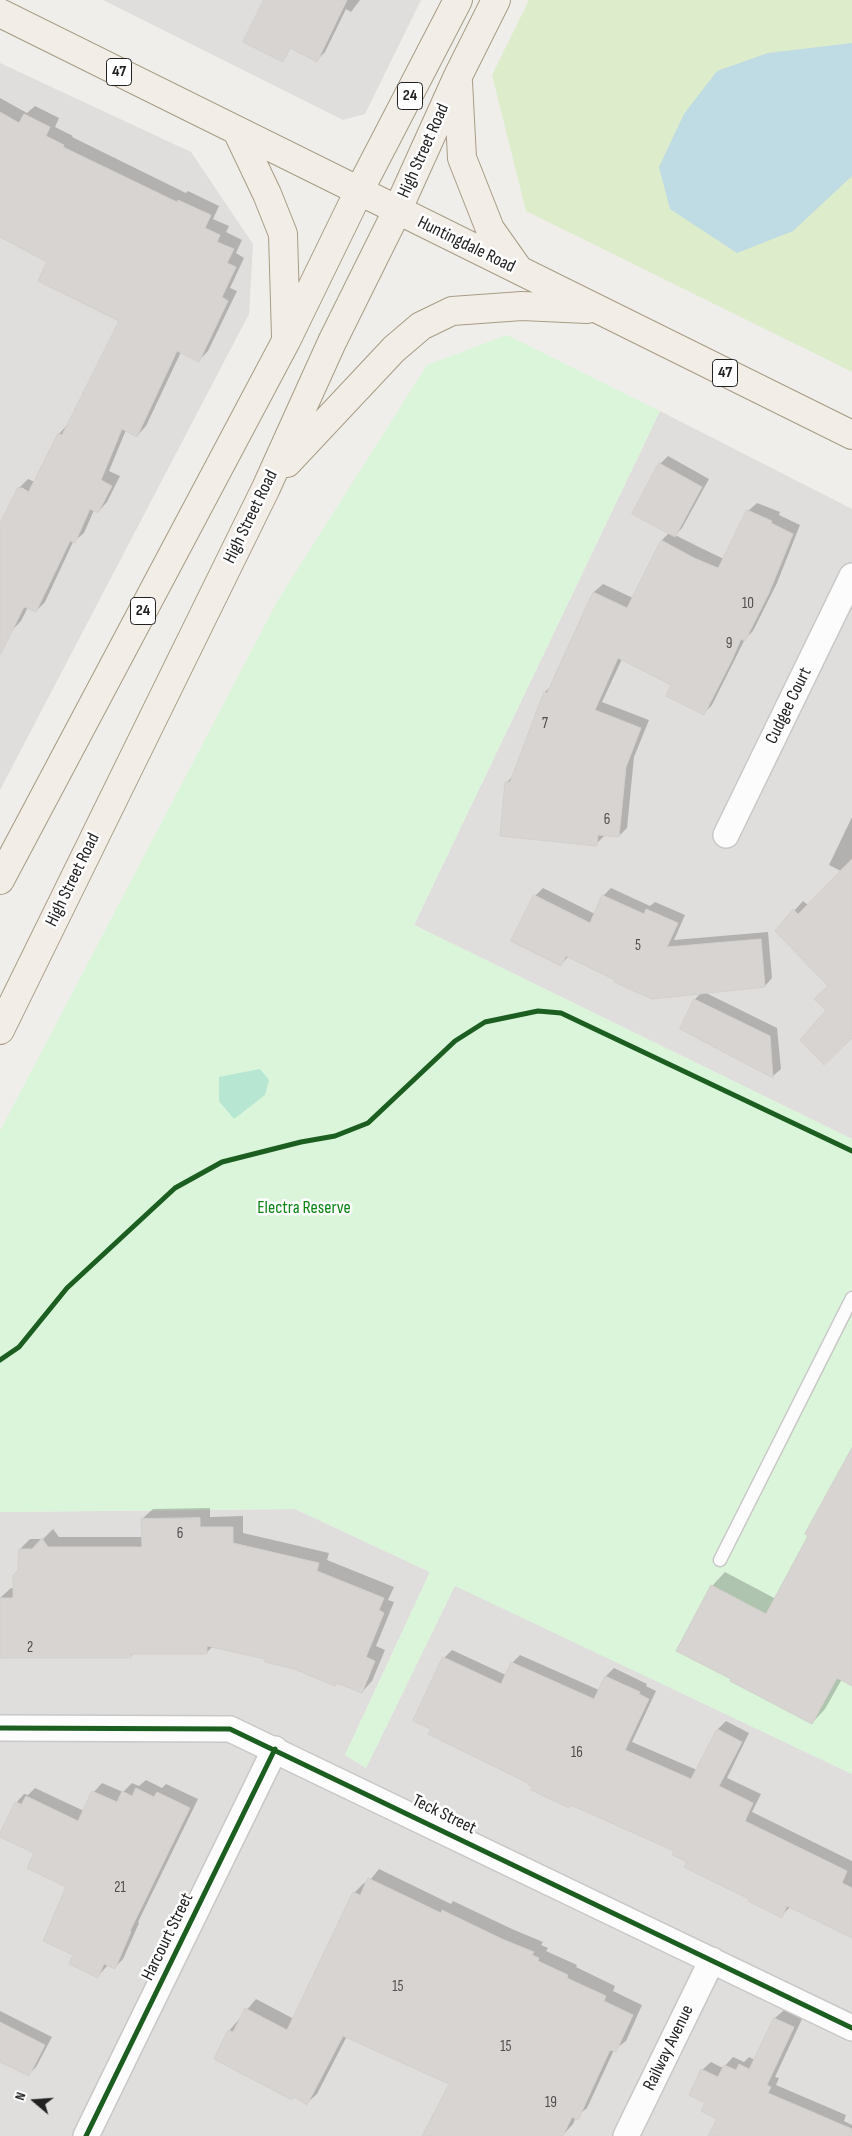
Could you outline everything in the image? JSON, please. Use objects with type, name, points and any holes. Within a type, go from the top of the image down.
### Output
[{"type":"main road","name":"High Street Road","points":[[0,880],[286,341],[359,191],[458,0]]},
{"type":"main road","name":"High Street Road","points":[[0,1030],[266,488],[332,342],[397,211],[458,76],[496,0]]},
{"type":"main road","name":"Huntingdale Road","points":[[0,13],[852,435]]},
{"type":"main road","points":[[458,76],[462,158],[490,229],[521,272]]},
{"type":"main road","points":[[237,131],[267,194],[283,234],[286,341]]},
{"type":"main road","points":[[266,488],[341,403],[394,348],[421,326],[452,311],[522,306],[598,310]]},
{"type":"street","name":"Cudgee Court","points":[[726,835],[852,576]]},
{"type":"street","name":"Teck Street","points":[[0,1728],[230,1729],[852,2028]]},
{"type":"street","name":"Harcourt Street","points":[[86,2136],[275,1750]]},
{"type":"street","name":"Railway Avenue","points":[[626,2136],[712,1960]]},
{"type":"lane","points":[[720,1560],[852,1298]]},
{"type":"shaded area","points":[[103,0],[421,0],[365,114],[343,120]]},
{"type":"shaded area","points":[[0,63],[191,152],[253,244],[249,314],[0,790]]},
{"type":"shaded area","points":[[660,411],[852,509],[852,1139],[414,925]]},
{"type":"shaded area","points":[[295,1509],[430,1572],[345,1755],[366,1768],[455,1585],[852,1774],[852,2136],[0,2136],[0,1512]]},
{"type":"green space","points":[[529,0],[852,0],[852,372],[526,211],[492,75]]},
{"type":"green space","name":"Electra Reserve","points":[[507,335],[660,411],[414,925],[852,1139],[852,1774],[455,1586],[366,1768],[345,1755],[430,1572],[295,1509],[0,1512],[0,1131],[278,600],[427,365]]},
{"type":"green space","points":[[260,1069],[269,1080],[265,1095],[234,1119],[219,1101],[219,1077]]},
{"type":"water","points":[[852,43],[852,176],[793,231],[737,253],[670,209],[659,167],[684,114],[717,71],[768,53]]},
{"type":"building","points":[[264,0],[347,0],[317,62],[290,48],[283,62],[243,42]]},
{"type":"building","points":[[0,112],[19,123],[24,114],[50,127],[46,136],[64,145],[63,147],[177,202],[178,200],[211,215],[205,228],[220,235],[217,242],[234,249],[227,263],[236,267],[222,297],[228,301],[199,362],[177,351],[137,437],[122,429],[101,480],[112,486],[98,513],[90,509],[75,543],[70,541],[36,612],[24,607],[0,655],[0,523],[18,487],[28,493],[58,433],[62,435],[119,321],[38,281],[47,262],[0,237]]},
{"type":"building","points":[[659,463],[702,487],[675,537],[632,514]]},
{"type":"building","points":[[747,510],[772,521],[771,523],[793,534],[769,593],[745,641],[741,639],[704,715],[666,696],[671,685],[618,658],[595,710],[641,728],[626,767],[619,837],[598,835],[597,846],[500,836],[505,782],[510,782],[544,692],[547,693],[593,592],[627,608],[661,540],[694,558],[718,568]]},
{"type":"building","points":[[852,859],[852,1038],[824,1065],[800,1040],[826,1010],[814,999],[828,986],[775,931],[793,909],[798,914]]},
{"type":"building","points":[[534,895],[590,923],[602,895],[644,914],[646,909],[678,923],[667,947],[761,939],[765,987],[652,999],[614,982],[615,980],[566,956],[561,966],[511,941]]},
{"type":"building","points":[[694,999],[770,1036],[773,1078],[680,1029]]},
{"type":"building","points":[[852,1448],[852,1686],[837,1678],[812,1724],[676,1651],[711,1585],[766,1614],[808,1536],[805,1534]]},
{"type":"building","points":[[200,1518],[200,1527],[233,1527],[233,1543],[319,1563],[317,1571],[384,1598],[379,1610],[384,1613],[366,1657],[375,1661],[362,1693],[337,1683],[335,1686],[294,1669],[265,1662],[265,1659],[207,1646],[207,1654],[131,1654],[131,1658],[0,1658],[0,1598],[13,1598],[13,1575],[18,1570],[19,1549],[32,1549],[42,1538],[48,1547],[142,1547],[141,1519]]},
{"type":"building","points":[[443,1657],[501,1684],[511,1662],[594,1699],[605,1676],[640,1692],[639,1694],[649,1699],[625,1750],[691,1779],[717,1729],[742,1742],[719,1786],[753,1803],[745,1821],[847,1871],[842,1883],[852,1888],[852,1938],[787,1906],[782,1918],[748,1901],[749,1899],[684,1867],[687,1862],[672,1855],[674,1851],[571,1805],[569,1808],[531,1790],[533,1787],[528,1785],[528,1783],[428,1734],[431,1729],[413,1721]]},
{"type":"building","points":[[136,1788],[154,1797],[157,1792],[190,1808],[130,1931],[115,1969],[104,1964],[98,1978],[69,1964],[73,1955],[43,1941],[66,1887],[27,1868],[34,1853],[0,1837],[0,1833],[15,1802],[21,1805],[26,1796],[78,1821],[92,1791],[117,1802],[122,1791],[132,1796]]},
{"type":"building","points":[[368,1878],[441,1913],[442,1910],[534,1952],[532,1955],[539,1958],[538,1961],[568,1975],[567,1978],[606,1996],[604,2001],[633,2015],[616,2052],[610,2050],[578,2120],[572,2117],[563,2136],[422,2136],[449,2084],[343,2036],[307,2105],[294,2097],[292,2100],[214,2059],[228,2030],[233,2032],[245,2008],[287,2030],[353,1892],[360,1895]]},
{"type":"building","points":[[774,2018],[794,2027],[767,2085],[771,2087],[768,2093],[852,2129],[852,2136],[708,2136],[717,2119],[701,2111],[705,2103],[689,2095],[701,2069],[718,2077],[724,2065],[736,2070],[739,2064],[749,2069]]},
{"type":"building","points":[[0,2022],[45,2045],[29,2076],[0,2062]]},
{"type":"cycle path","points":[[0,1360],[19,1347],[67,1288],[175,1188],[222,1162],[301,1142],[335,1136],[368,1123],[455,1041],[485,1022],[538,1011],[561,1013],[852,1151]]},
{"type":"cycle path","points":[[0,1728],[230,1729],[852,2028]]},
{"type":"cycle path","points":[[86,2136],[275,1749]]}]
